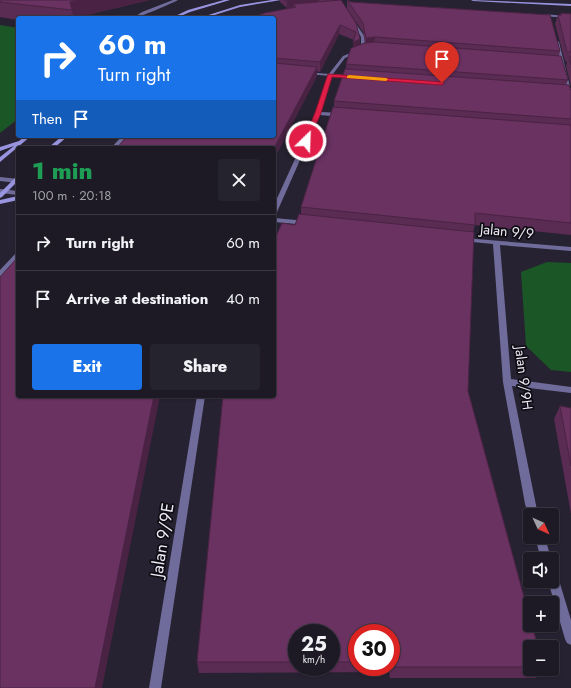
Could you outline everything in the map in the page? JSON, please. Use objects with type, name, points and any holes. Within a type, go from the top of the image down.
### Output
[{"type":"street","points":[[138,16],[176,0]]},
{"type":"street","points":[[178,16],[228,0]]},
{"type":"street","points":[[208,16],[240,6],[279,0]]},
{"type":"street","points":[[473,0],[571,5]]},
{"type":"street","points":[[276,208],[318,113],[330,75],[344,57],[366,49],[363,37],[346,12]]},
{"type":"street","points":[[534,15],[571,17]]},
{"type":"street","points":[[550,16],[552,23]]},
{"type":"street","points":[[555,36],[565,63],[571,101]]},
{"type":"street","points":[[555,62],[565,63]]},
{"type":"street","points":[[302,72],[362,77]]},
{"type":"street","points":[[561,92],[570,92]]},
{"type":"street","points":[[318,113],[350,115]]},
{"type":"street","points":[[0,149],[24,138]]},
{"type":"street","points":[[0,160],[25,138]]},
{"type":"street","points":[[53,146],[63,138]]},
{"type":"street","points":[[116,146],[123,138]]},
{"type":"street","points":[[0,179],[16,180]]},
{"type":"street","points":[[1,193],[16,181]]},
{"type":"street","points":[[1,193],[16,193]]},
{"type":"street","points":[[0,202],[16,198]]},
{"type":"street","points":[[276,220],[314,224]]},
{"type":"street","name":"Jalan 9/9","points":[[456,239],[571,249]]},
{"type":"street","name":"Jalan 9/9H","points":[[496,243],[507,382],[532,508]]},
{"type":"street","points":[[0,274],[16,256]]},
{"type":"street","points":[[507,382],[571,390]]},
{"type":"street","name":"Jalan 9/9E","points":[[155,688],[201,398]]},
{"type":"street","points":[[555,588],[571,639]]},
{"type":"green space","points":[[0,25],[16,28],[16,121],[0,133]]},
{"type":"green space","points":[[547,262],[571,263],[571,372],[551,370],[526,346],[521,272]]},
{"type":"building","points":[[0,0],[78,0],[70,2],[72,10],[0,2]]},
{"type":"building","points":[[341,0],[356,23],[360,39],[353,42],[356,32],[340,25],[320,62],[276,58],[276,16],[256,16],[296,7],[293,4]]},
{"type":"building","points":[[347,0],[351,2],[550,15],[560,51],[375,37],[366,38],[363,23]]},
{"type":"building","points":[[561,13],[571,14],[571,52],[567,52],[558,15],[562,15]]},
{"type":"building","points":[[375,42],[561,56],[568,80],[346,64],[351,48],[365,43]]},
{"type":"building","points":[[276,63],[317,67],[275,146],[119,146],[125,138],[276,138]]},
{"type":"building","points":[[345,69],[569,85],[571,91],[571,119],[334,101]]},
{"type":"building","points":[[333,107],[571,125],[571,223],[475,213],[475,225],[301,207]]},
{"type":"building","points":[[299,214],[474,232],[468,391],[524,596],[523,632],[534,632],[536,640],[523,640],[523,667],[400,667],[400,624],[348,624],[348,662],[340,662],[340,624],[288,624],[288,662],[197,662],[223,398],[276,398],[276,236],[282,223],[295,225]]},
{"type":"building","points":[[16,259],[16,398],[154,398],[95,688],[0,688],[0,277]]},
{"type":"building","points":[[560,406],[571,408],[571,466]]},
{"type":"slow traffic","points":[[349,76],[386,79]]},
{"type":"route","points":[[306,141],[318,113],[330,75],[442,83]]}]
